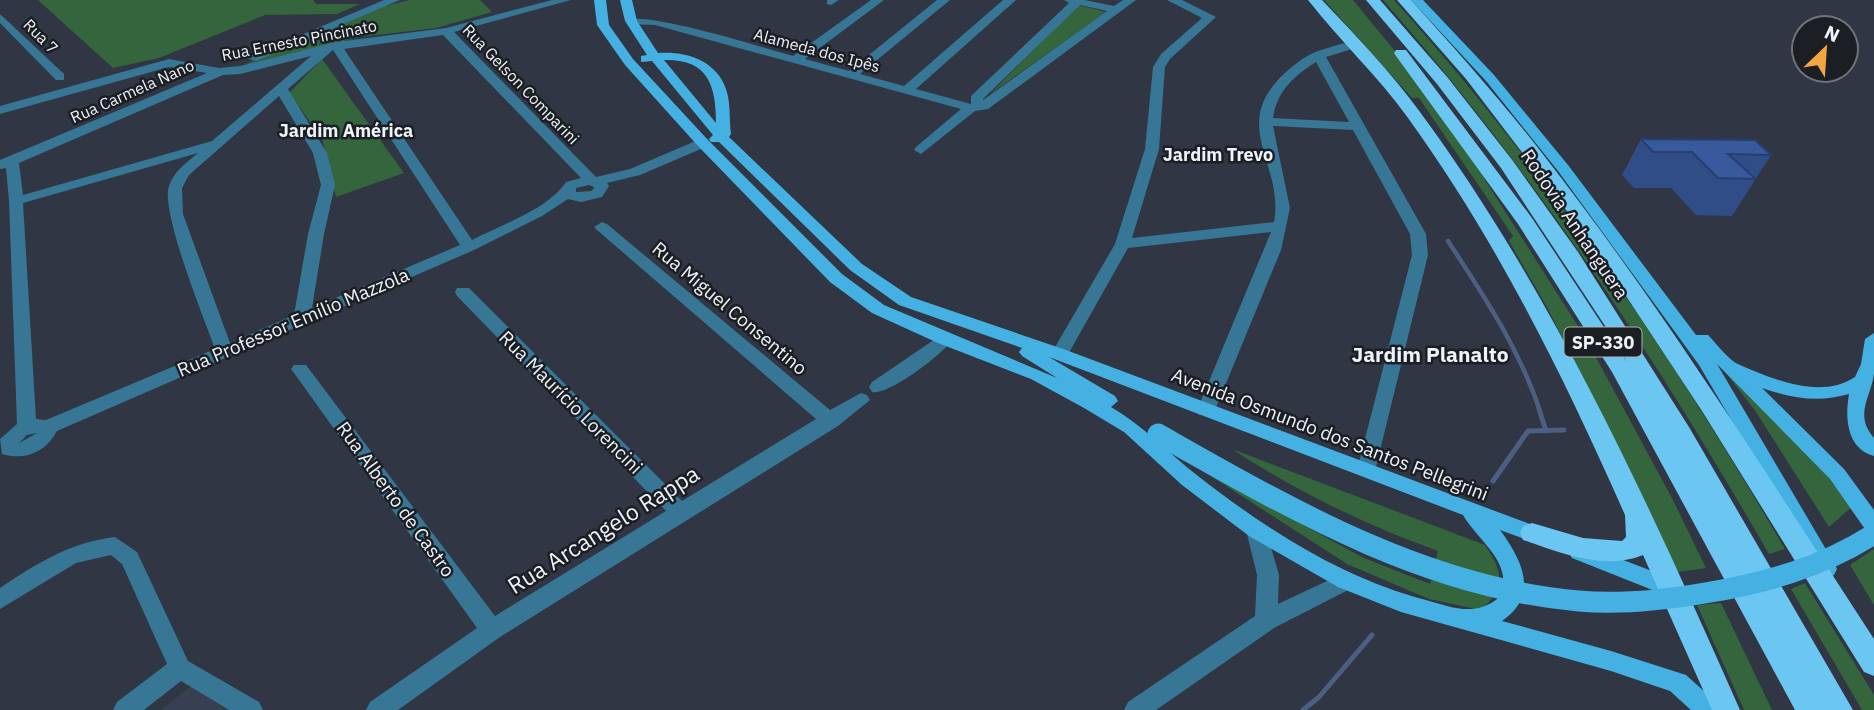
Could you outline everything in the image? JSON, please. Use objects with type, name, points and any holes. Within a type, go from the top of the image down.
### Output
[{"type":"highway","points":[[1315,0],[1415,116],[1487,221],[1557,348],[1636,512],[1726,710]]},
{"type":"highway","name":"Rodovia Anhanguera","points":[[1357,0],[1411,65],[1526,222],[1622,370],[1810,710]]},
{"type":"highway","name":"Rodovia Anhanguera","points":[[1373,0],[1468,112],[1592,289],[1672,418],[1839,710]]},
{"type":"highway","points":[[1404,0],[1502,111],[1624,275],[1874,663]]},
{"type":"highway","points":[[1532,533],[1600,551],[1621,553],[1634,548],[1638,537],[1636,512]]},
{"type":"main road","points":[[600,0],[603,24],[629,62],[703,143],[835,278],[878,309],[944,339],[1037,375],[1090,403],[1131,427],[1189,481],[1256,530],[1346,581],[1401,603],[1466,619],[1678,683],[1708,710]]},
{"type":"main road","points":[[1417,0],[1490,78],[1563,168],[1635,263],[1727,394],[1784,492],[1874,658]]},
{"type":"main road","points":[[603,24],[626,6]]},
{"type":"main road","name":"Avenida Osmundo dos Santos Pellegrini","points":[[626,6],[653,56],[721,137],[856,267],[905,300],[1060,354],[1670,588]]},
{"type":"main road","points":[[629,62],[653,56],[689,58],[713,77],[722,98],[724,134],[703,143]]},
{"type":"main road","points":[[1635,263],[1718,357],[1837,474],[1874,526]]},
{"type":"main road","name":"Avenida Osmundo dos Santos Pellegrini","points":[[973,325],[1049,363],[1158,434]]},
{"type":"main road","points":[[1718,357],[1756,379],[1800,392],[1838,392],[1860,383],[1866,377],[1874,339]]},
{"type":"main road","points":[[1860,383],[1854,421],[1859,434],[1874,449]]},
{"type":"main road","points":[[1090,403],[1158,434],[1352,539],[1451,578],[1544,597],[1625,601],[1705,596],[1808,570],[1841,556],[1874,534]]},
{"type":"main road","points":[[1461,506],[1494,536],[1515,577],[1513,592],[1508,602],[1496,614],[1466,619]]},
{"type":"street","name":"Rua Carmela Nano","points":[[6,163],[394,0]]},
{"type":"street","name":"Rua Ernesto Pincinato","points":[[0,110],[169,63],[219,72],[240,70],[332,47],[446,31],[565,0]]},
{"type":"street","points":[[794,61],[878,0]]},
{"type":"street","points":[[850,76],[944,0]]},
{"type":"street","points":[[906,91],[1010,0]]},
{"type":"street","points":[[922,150],[977,107],[1130,0]]},
{"type":"street","points":[[1060,354],[1123,243],[1152,149],[1159,67],[1165,57],[1210,17],[1173,0]]},
{"type":"street","points":[[977,107],[976,99],[1074,1],[1116,10]]},
{"type":"street","name":"Alameda dos Ipês","points":[[626,6],[655,22],[906,91],[977,107]]},
{"type":"street","name":"Rua 7","points":[[0,17],[60,77]]},
{"type":"street","name":"Rua Gelson Comparini","points":[[446,31],[571,161],[593,188]]},
{"type":"street","points":[[1206,410],[1273,250],[1280,226],[1283,210],[1264,122],[1267,103],[1280,84],[1318,54],[1333,48],[1356,46]]},
{"type":"street","points":[[224,351],[176,214],[175,188],[183,173],[216,143],[332,47],[469,247]]},
{"type":"street","points":[[1318,54],[1418,234],[1420,255],[1367,470]]},
{"type":"street","points":[[281,88],[320,153],[328,185],[316,234],[302,318]]},
{"type":"street","points":[[1264,122],[1356,126]]},
{"type":"street","points":[[16,201],[216,143]]},
{"type":"street","name":"Rua Professor Emílio Mazzola","points":[[3,447],[11,437],[302,318],[469,247],[593,188],[703,143]]},
{"type":"street","name":"Rua Gelson Comparini","points":[[568,190],[571,161]]},
{"type":"street","points":[[6,163],[16,201],[36,428]]},
{"type":"street","points":[[149,163],[165,164],[183,173]]},
{"type":"street","name":"Rua Professor Emílio Mazzola","points":[[537,213],[575,183],[593,188]]},
{"type":"street","points":[[1123,243],[1280,226]]},
{"type":"street","name":"Rua Miguel Consentino","points":[[602,227],[831,421]]},
{"type":"street","name":"Rua Maurício Lorencini","points":[[463,292],[680,511]]},
{"type":"street","name":"Rua Arcangelo Rappa","points":[[377,710],[492,630],[680,511],[831,421],[930,352],[944,339]]},
{"type":"street","name":"Rua Alberto de Castro","points":[[300,369],[492,630]]},
{"type":"street","points":[[1256,530],[1268,575],[1266,621]]},
{"type":"street","points":[[0,600],[64,558],[94,546],[115,546],[130,558],[180,668],[251,710]]},
{"type":"street","points":[[1136,710],[1266,621],[1346,581]]},
{"type":"street","points":[[125,710],[180,668]]},
{"type":"shaded area","points":[[191,686],[227,710],[161,710]]},
{"type":"green space","points":[[38,0],[313,0],[316,4],[360,4],[337,14],[265,15],[159,58],[113,68]]},
{"type":"green space","points":[[409,0],[480,0],[492,12],[436,28],[360,37],[243,65],[385,6]]},
{"type":"green space","points":[[1324,0],[1353,0],[1408,67],[1479,163],[1485,180],[1585,337],[1673,500],[1706,568],[1678,572],[1548,309],[1509,241],[1513,236],[1419,98],[1412,98]]},
{"type":"green space","points":[[1383,0],[1394,0],[1503,129],[1554,196],[1651,334],[1742,476],[1785,549],[1769,554],[1682,409],[1590,267],[1491,131]]},
{"type":"green space","points":[[1078,5],[1106,12],[990,94]]},
{"type":"green space","points":[[322,59],[404,173],[336,197],[322,138],[289,93]]},
{"type":"green space","points":[[1719,364],[1792,435],[1853,506],[1829,527],[1756,412]]},
{"type":"green space","points":[[1232,449],[1485,545],[1498,571],[1495,595],[1480,610],[1429,599],[1347,564],[1203,471],[1364,558],[1430,584],[1438,551],[1332,506]]},
{"type":"green space","points":[[1874,549],[1874,605],[1850,565]]},
{"type":"green space","points":[[1805,583],[1874,695],[1874,710],[1862,710],[1791,589]]},
{"type":"green space","points":[[1721,603],[1772,710],[1744,710],[1697,605]]},
{"type":"building","points":[[1641,139],[1755,140],[1771,155],[1728,154],[1756,179],[1718,178],[1692,152],[1653,152]]},
{"type":"waterway","points":[[1448,241],[1511,344],[1540,411]]},
{"type":"waterway","points":[[1539,409],[1546,431]]},
{"type":"waterway","points":[[1546,431],[1564,430]]},
{"type":"waterway","points":[[1493,481],[1528,431],[1546,431]]},
{"type":"waterway","points":[[1303,710],[1319,697],[1372,635]]},
{"type":"district","name":"Jardim América","points":[[346,130]]},
{"type":"district","name":"Jardim Trevo","points":[[1218,154]]},
{"type":"district","name":"Jardim Planalto","points":[[1430,354]]}]
